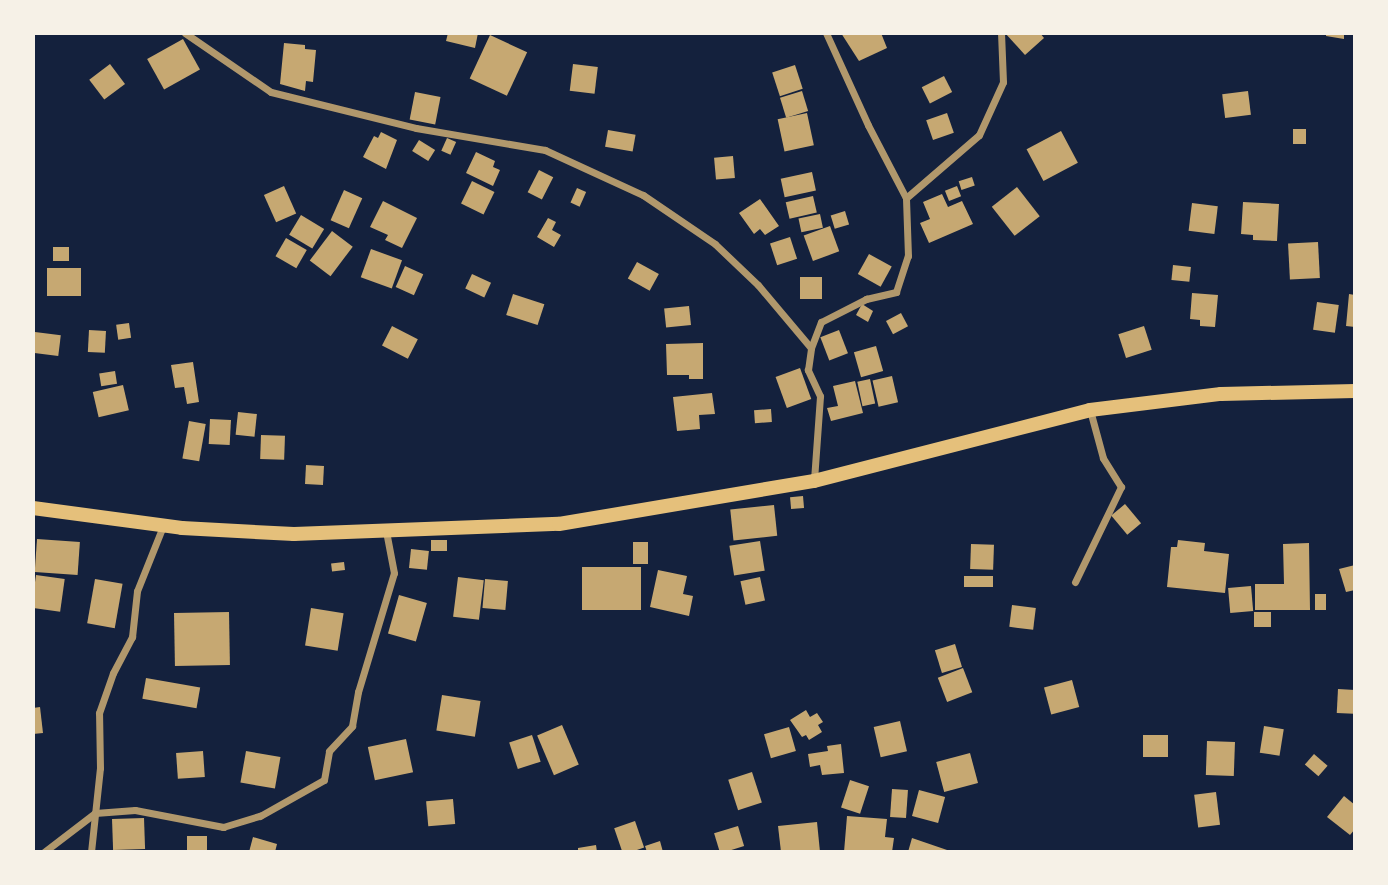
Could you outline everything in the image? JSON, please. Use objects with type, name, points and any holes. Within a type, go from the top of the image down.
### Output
[{"type":"highway","points":[[33,508],[163,526],[294,534],[559,524],[814,481],[1090,410],[1222,394],[1355,391]]},
{"type":"street","points":[[185,33],[271,92],[416,128],[545,150],[643,195],[715,244],[758,285],[811,348]]},
{"type":"street","points":[[814,481],[820,396],[808,370],[811,348],[821,322],[866,299],[896,292],[908,256],[906,198],[867,125],[826,33]]},
{"type":"street","points":[[906,198],[979,135],[1003,82],[1001,33]]},
{"type":"street","points":[[1074,582],[1121,487],[1103,458],[1090,410]]},
{"type":"street","points":[[90,852],[100,768],[99,713],[113,673],[132,638],[137,591],[163,526]]},
{"type":"street","points":[[44,852],[70,835],[95,813],[135,810],[223,827],[260,816],[324,779],[329,751],[352,726],[358,692],[394,573],[386,531]]},
{"type":"building","points":[[448,33],[478,33],[475,48],[446,41]]},
{"type":"building","points":[[841,33],[881,33],[887,48],[859,61]]},
{"type":"building","points":[[1005,33],[1040,33],[1044,38],[1025,55]]},
{"type":"building","points":[[1326,33],[1344,33],[1344,39],[1326,36]]},
{"type":"building","points":[[490,35],[527,52],[507,96],[470,79]]},
{"type":"building","points":[[183,39],[200,70],[164,89],[147,59]]},
{"type":"building","points":[[284,43],[305,45],[305,49],[316,50],[313,82],[306,81],[305,91],[280,84]]},
{"type":"building","points":[[110,64],[125,84],[104,100],[89,80]]},
{"type":"building","points":[[573,64],[598,67],[595,94],[570,91]]},
{"type":"building","points":[[795,65],[803,89],[780,96],[772,72]]},
{"type":"building","points":[[944,76],[952,92],[930,103],[922,87]]},
{"type":"building","points":[[802,91],[808,111],[786,118],[780,98]]},
{"type":"building","points":[[1248,91],[1251,115],[1225,118],[1222,94]]},
{"type":"building","points":[[415,92],[441,97],[435,124],[410,119]]},
{"type":"building","points":[[807,113],[814,145],[785,152],[778,119]]},
{"type":"building","points":[[947,113],[954,133],[933,140],[926,120]]},
{"type":"building","points":[[1293,129],[1306,129],[1306,144],[1293,144]]},
{"type":"building","points":[[608,130],[636,135],[633,152],[605,147]]},
{"type":"building","points":[[1061,131],[1078,163],[1043,181],[1027,149]]},
{"type":"building","points":[[381,132],[397,140],[386,169],[363,157],[374,136],[378,138]]},
{"type":"building","points":[[447,138],[456,142],[450,155],[441,151]]},
{"type":"building","points":[[419,140],[435,150],[428,161],[412,151]]},
{"type":"building","points":[[476,152],[495,161],[493,167],[500,170],[493,186],[466,173]]},
{"type":"building","points":[[733,156],[735,178],[716,180],[714,158]]},
{"type":"building","points":[[539,170],[553,177],[542,200],[528,192]]},
{"type":"building","points":[[812,172],[816,191],[785,197],[781,179]]},
{"type":"building","points":[[972,177],[975,186],[961,190],[959,181]]},
{"type":"building","points":[[472,181],[494,192],[484,214],[461,203]]},
{"type":"building","points":[[284,186],[296,213],[276,222],[264,195]]},
{"type":"building","points":[[957,186],[961,196],[949,201],[945,191]]},
{"type":"building","points":[[1017,187],[1040,216],[1015,236],[992,207]]},
{"type":"building","points":[[577,188],[586,192],[580,207],[570,203]]},
{"type":"building","points":[[344,190],[362,198],[349,228],[331,220]]},
{"type":"building","points":[[942,194],[948,207],[962,201],[973,224],[929,243],[920,223],[930,219],[923,202]]},
{"type":"building","points":[[813,196],[817,213],[790,219],[786,202]]},
{"type":"building","points":[[760,199],[779,226],[765,235],[760,229],[754,234],[739,213]]},
{"type":"building","points":[[383,201],[417,218],[402,248],[385,240],[388,235],[370,227]]},
{"type":"building","points":[[1243,202],[1279,204],[1277,241],[1253,240],[1253,235],[1241,234]]},
{"type":"building","points":[[1192,203],[1218,206],[1214,234],[1189,231]]},
{"type":"building","points":[[845,211],[849,224],[835,229],[831,215]]},
{"type":"building","points":[[820,214],[823,228],[801,232],[798,219]]},
{"type":"building","points":[[301,215],[324,229],[312,249],[289,235]]},
{"type":"building","points":[[548,218],[556,222],[552,230],[561,235],[554,247],[537,237]]},
{"type":"building","points":[[830,226],[839,251],[813,261],[804,236]]},
{"type":"building","points":[[332,231],[353,247],[330,276],[310,261]]},
{"type":"building","points":[[790,237],[797,259],[777,265],[770,243]]},
{"type":"building","points":[[286,238],[307,250],[296,268],[276,256]]},
{"type":"building","points":[[1318,242],[1320,278],[1290,280],[1288,244]]},
{"type":"building","points":[[53,247],[69,247],[69,261],[53,261]]},
{"type":"building","points":[[371,249],[402,260],[392,288],[361,277]]},
{"type":"building","points":[[869,254],[892,267],[881,287],[858,274]]},
{"type":"building","points":[[637,262],[659,274],[650,291],[628,279]]},
{"type":"building","points":[[1173,265],[1191,267],[1189,282],[1171,280]]},
{"type":"building","points":[[405,266],[423,274],[414,295],[396,287]]},
{"type":"building","points":[[47,268],[81,268],[81,296],[47,296]]},
{"type":"building","points":[[472,274],[491,283],[484,297],[465,289]]},
{"type":"building","points":[[800,277],[822,277],[822,299],[800,299]]},
{"type":"building","points":[[1192,293],[1218,295],[1215,327],[1200,326],[1200,320],[1190,319]]},
{"type":"building","points":[[513,294],[544,304],[538,325],[506,315]]},
{"type":"building","points":[[1349,294],[1355,295],[1355,327],[1346,326]]},
{"type":"building","points":[[1317,302],[1339,305],[1335,333],[1313,330]]},
{"type":"building","points":[[862,304],[873,311],[868,322],[856,315]]},
{"type":"building","points":[[689,306],[691,325],[666,328],[664,309]]},
{"type":"building","points":[[901,313],[908,326],[893,334],[886,321]]},
{"type":"building","points":[[129,323],[131,338],[118,340],[116,325]]},
{"type":"building","points":[[392,326],[418,339],[408,359],[382,346]]},
{"type":"building","points":[[1144,326],[1152,350],[1126,358],[1118,334]]},
{"type":"building","points":[[89,330],[106,331],[105,353],[88,352]]},
{"type":"building","points":[[839,330],[848,353],[829,361],[820,337]]},
{"type":"building","points":[[35,332],[61,335],[58,356],[33,353]]},
{"type":"building","points":[[703,343],[703,379],[689,379],[689,375],[667,375],[666,344]]},
{"type":"building","points":[[876,346],[883,371],[861,377],[854,352]]},
{"type":"building","points":[[193,362],[199,402],[187,404],[184,387],[175,388],[171,365]]},
{"type":"building","points":[[800,368],[811,399],[787,408],[776,377]]},
{"type":"building","points":[[115,371],[117,384],[101,386],[99,374]]},
{"type":"building","points":[[892,376],[898,402],[879,407],[873,380]]},
{"type":"building","points":[[870,379],[875,403],[862,406],[857,382]]},
{"type":"building","points":[[855,381],[863,413],[831,421],[827,408],[838,406],[833,386]]},
{"type":"building","points":[[123,385],[129,410],[99,417],[93,392]]},
{"type":"building","points":[[712,393],[715,414],[699,415],[700,429],[677,431],[673,397]]},
{"type":"building","points":[[771,409],[772,422],[755,423],[754,410]]},
{"type":"building","points":[[238,412],[257,414],[254,437],[236,435]]},
{"type":"building","points":[[210,419],[231,420],[230,445],[209,444]]},
{"type":"building","points":[[189,421],[206,424],[199,461],[182,458]]},
{"type":"building","points":[[261,435],[285,436],[284,460],[260,459]]},
{"type":"building","points":[[306,465],[324,466],[323,485],[305,484]]},
{"type":"building","points":[[803,496],[804,508],[791,509],[790,497]]},
{"type":"building","points":[[1125,504],[1141,523],[1127,535],[1111,516]]},
{"type":"building","points":[[774,505],[777,536],[733,540],[730,510]]},
{"type":"building","points":[[37,539],[80,542],[78,575],[35,572]]},
{"type":"building","points":[[431,540],[447,540],[447,551],[431,551]]},
{"type":"building","points":[[1178,540],[1205,543],[1204,551],[1229,554],[1225,593],[1167,587],[1171,547],[1177,547]]},
{"type":"building","points":[[760,541],[765,571],[734,575],[729,546]]},
{"type":"building","points":[[633,542],[648,542],[648,564],[633,564]]},
{"type":"building","points":[[1309,543],[1310,610],[1255,610],[1255,584],[1284,584],[1283,544]]},
{"type":"building","points":[[971,544],[994,545],[993,570],[970,569]]},
{"type":"building","points":[[411,549],[429,551],[427,570],[409,568]]},
{"type":"building","points":[[344,562],[345,570],[332,572],[331,564]]},
{"type":"building","points":[[1355,565],[1355,590],[1346,592],[1339,569]]},
{"type":"building","points":[[582,567],[641,567],[641,610],[582,610]]},
{"type":"building","points":[[658,570],[687,576],[683,594],[693,596],[689,616],[650,607]]},
{"type":"building","points":[[36,575],[65,579],[60,612],[33,608]]},
{"type":"building","points":[[964,576],[993,576],[993,587],[964,587]]},
{"type":"building","points":[[458,577],[484,580],[479,620],[453,617]]},
{"type":"building","points":[[760,577],[765,600],[745,605],[740,581]]},
{"type":"building","points":[[95,579],[123,584],[115,628],[87,623]]},
{"type":"building","points":[[485,579],[508,581],[505,610],[482,608]]},
{"type":"building","points":[[1251,586],[1253,611],[1230,613],[1228,588]]},
{"type":"building","points":[[1315,594],[1326,594],[1326,610],[1315,610]]},
{"type":"building","points":[[399,595],[427,603],[416,641],[388,633]]},
{"type":"building","points":[[1012,605],[1036,608],[1033,630],[1009,627]]},
{"type":"building","points":[[311,608],[344,613],[338,651],[305,646]]},
{"type":"building","points":[[229,612],[230,665],[175,666],[174,613]]},
{"type":"building","points":[[1254,612],[1271,612],[1271,627],[1254,627]]},
{"type":"building","points":[[955,644],[962,667],[942,673],[935,650]]},
{"type":"building","points":[[963,668],[972,692],[947,702],[938,678]]},
{"type":"building","points":[[146,678],[200,688],[197,708],[142,699]]},
{"type":"building","points":[[1072,680],[1079,707],[1051,715],[1044,688]]},
{"type":"building","points":[[1338,689],[1355,690],[1354,714],[1337,713]]},
{"type":"building","points":[[442,695],[481,701],[475,737],[436,731]]},
{"type":"building","points":[[40,707],[43,733],[33,734],[33,708]]},
{"type":"building","points":[[806,710],[810,717],[817,713],[823,722],[818,725],[822,732],[809,740],[806,735],[802,737],[790,720]]},
{"type":"building","points":[[900,721],[907,751],[881,757],[874,727]]},
{"type":"building","points":[[562,725],[579,765],[554,775],[537,736]]},
{"type":"building","points":[[1264,726],[1284,729],[1280,756],[1260,753]]},
{"type":"building","points":[[789,727],[796,751],[771,758],[764,734]]},
{"type":"building","points":[[532,735],[541,762],[518,769],[509,742]]},
{"type":"building","points":[[1143,735],[1168,735],[1168,757],[1143,757]]},
{"type":"building","points":[[406,739],[413,772],[375,780],[368,747]]},
{"type":"building","points":[[1207,741],[1235,742],[1234,776],[1206,775]]},
{"type":"building","points":[[841,744],[844,773],[822,775],[820,765],[810,767],[808,754],[828,751],[827,746]]},
{"type":"building","points":[[203,751],[205,777],[178,779],[176,753]]},
{"type":"building","points":[[246,751],[280,757],[275,789],[240,783]]},
{"type":"building","points":[[970,753],[978,783],[944,792],[936,762]]},
{"type":"building","points":[[1314,754],[1328,766],[1318,776],[1305,765]]},
{"type":"building","points":[[752,772],[762,802],[738,810],[728,780]]},
{"type":"building","points":[[850,780],[869,786],[860,814],[841,808]]},
{"type":"building","points":[[892,789],[908,790],[906,818],[890,817]]},
{"type":"building","points":[[919,790],[945,797],[938,823],[912,816]]},
{"type":"building","points":[[1216,792],[1220,825],[1198,827],[1194,795]]},
{"type":"building","points":[[1344,796],[1355,805],[1355,829],[1350,835],[1327,817]]},
{"type":"building","points":[[453,799],[455,824],[428,826],[426,801]]},
{"type":"building","points":[[847,816],[887,819],[885,837],[894,838],[892,852],[844,852]]},
{"type":"building","points":[[144,818],[145,849],[113,850],[112,819]]},
{"type":"building","points":[[635,821],[644,847],[622,852],[614,828]]},
{"type":"building","points":[[817,822],[820,852],[781,852],[778,826]]},
{"type":"building","points":[[738,826],[744,846],[720,852],[714,833]]},
{"type":"building","points":[[187,836],[207,836],[207,852],[187,852]]},
{"type":"building","points":[[253,837],[277,844],[275,852],[249,852]]},
{"type":"building","points":[[912,838],[950,851],[950,852],[908,852]]},
{"type":"building","points":[[660,841],[663,852],[647,852],[645,846]]},
{"type":"building","points":[[596,845],[597,852],[578,852],[578,848]]}]
